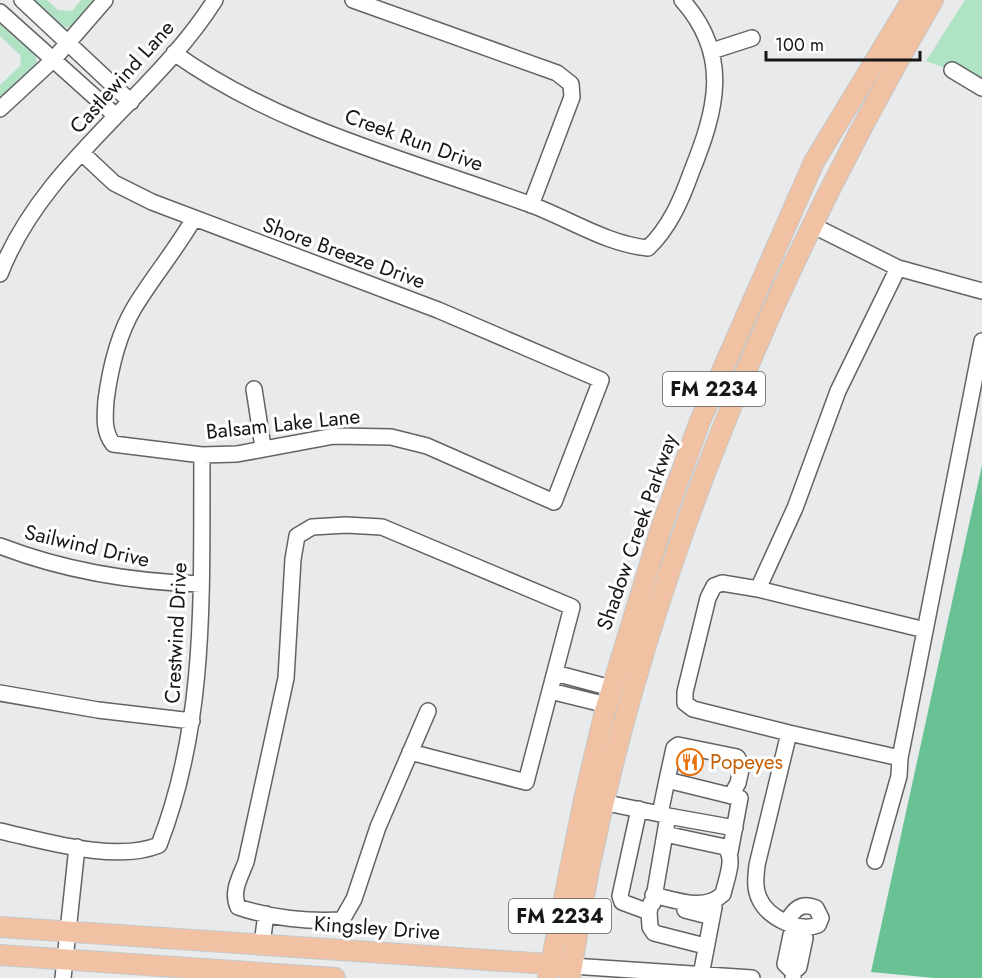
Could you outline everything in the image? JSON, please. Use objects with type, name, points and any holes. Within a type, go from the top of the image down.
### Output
[{"type":"main road","name":"FM 2234","points":[[571,972],[602,802],[625,716],[682,537],[722,430],[812,225],[933,0]]},
{"type":"main road","name":"Shadow Creek Parkway","points":[[550,971],[584,800],[609,697],[661,528],[700,421],[814,162],[906,2]]},
{"type":"main road","name":"Kingsley Drive","points":[[0,927],[262,944],[571,972]]},
{"type":"main road","points":[[259,976],[262,944]]},
{"type":"main road","points":[[0,955],[65,969],[335,978]]},
{"type":"street","points":[[22,0],[131,102]]},
{"type":"street","points":[[0,110],[53,60],[105,0]]},
{"type":"street","name":"Castlewind Lane","points":[[0,274],[34,209],[174,53],[215,0]]},
{"type":"street","points":[[353,0],[557,72],[571,84],[572,97],[531,205]]},
{"type":"street","points":[[682,0],[701,27],[712,51],[752,38]]},
{"type":"street","points":[[0,12],[116,116]]},
{"type":"street","name":"Creek Run Drive","points":[[174,53],[240,95],[324,130],[531,205],[629,246],[648,249],[661,235],[682,198],[708,131],[715,94],[712,51]]},
{"type":"street","points":[[952,70],[982,88]]},
{"type":"street","name":"Shore Breeze Drive","points":[[82,153],[114,183],[193,220],[438,310],[601,380],[554,502]]},
{"type":"street","name":"Balsam Lake Lane","points":[[193,220],[133,310],[123,334],[110,379],[105,417],[106,435],[112,444],[202,455],[237,454],[263,447],[334,436],[391,437],[427,446],[554,502]]},
{"type":"street","points":[[812,225],[898,268],[982,291]]},
{"type":"street","points":[[758,589],[795,508],[838,391],[898,268]]},
{"type":"street","points":[[875,861],[898,776],[982,341]]},
{"type":"street","points":[[254,389],[263,447]]},
{"type":"street","name":"Crestwind Drive","points":[[77,847],[144,851],[159,845],[192,721],[198,683],[202,455]]},
{"type":"street","points":[[410,752],[526,782],[572,607],[382,527],[346,525],[312,527],[297,536],[293,559],[286,678],[246,862],[234,899],[238,907],[266,914],[323,921],[342,920],[354,898],[378,827],[410,752],[428,711]]},
{"type":"street","name":"Sailwind Drive","points":[[0,546],[82,571],[121,579],[201,584]]},
{"type":"street","points":[[900,758],[693,710],[685,704],[685,692],[708,598],[714,586],[729,584],[758,589],[925,630]]},
{"type":"street","points":[[555,673],[609,697]]},
{"type":"street","points":[[550,691],[609,697]]},
{"type":"street","points":[[0,693],[98,710],[192,721]]},
{"type":"street","points":[[789,733],[757,865],[755,884],[759,898],[768,912],[796,927],[791,935],[785,963],[793,975]]},
{"type":"street","points":[[705,946],[654,933],[650,927],[651,903],[665,834],[667,780],[674,748],[685,745],[736,757],[742,765],[738,783],[731,795]]},
{"type":"street","points":[[639,810],[620,896],[622,902],[701,905],[723,894],[740,798],[667,780]]},
{"type":"street","points":[[602,802],[735,828]]},
{"type":"street","points":[[0,831],[77,847],[65,969]]},
{"type":"street","points":[[665,834],[724,847],[730,852]]},
{"type":"street","points":[[700,975],[716,899]]},
{"type":"street","points":[[651,903],[712,917]]},
{"type":"street","points":[[262,944],[266,914]]},
{"type":"street","name":"Kingsley Drive","points":[[571,972],[752,978]]},
{"type":"green space","points":[[29,0],[47,0],[58,10],[72,11],[81,0],[98,0],[71,27],[65,27],[53,22]]},
{"type":"green space","points":[[965,0],[982,0],[982,82],[926,61]]},
{"type":"green space","points":[[0,17],[34,50],[37,63],[0,102],[0,85],[21,65],[20,55],[0,36]]},
{"type":"green space","points":[[982,465],[982,978],[934,978],[871,972]]},
{"type":"place","name":"Popeyes","points":[[690,762]]}]
